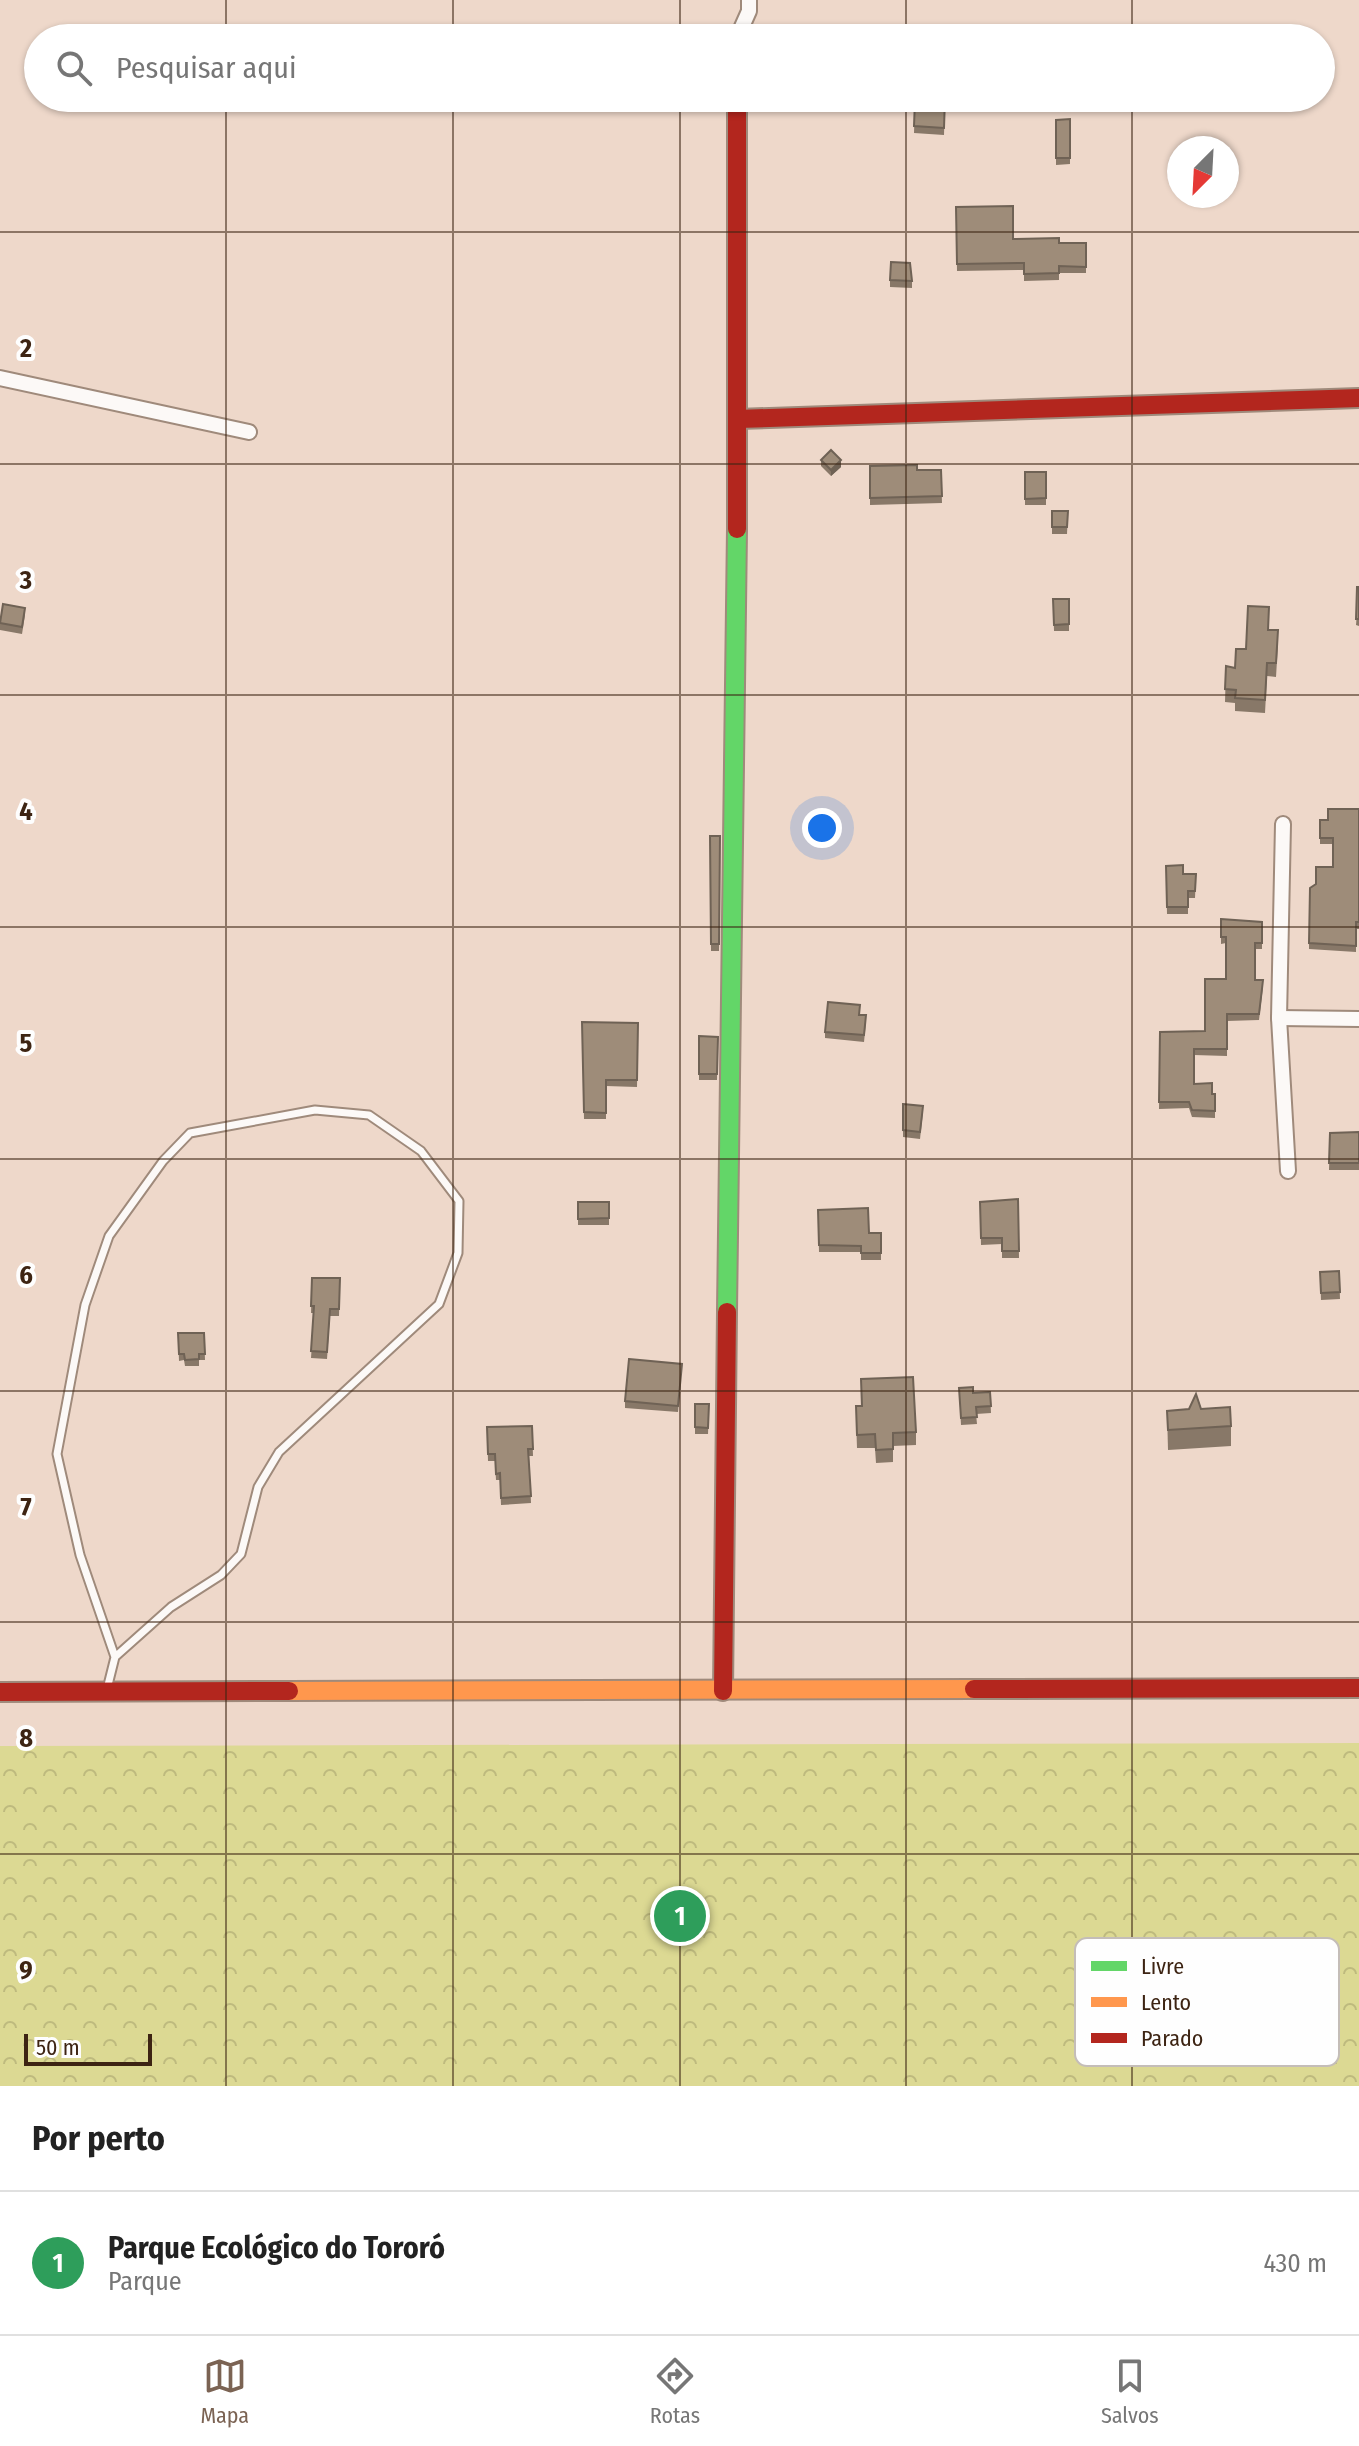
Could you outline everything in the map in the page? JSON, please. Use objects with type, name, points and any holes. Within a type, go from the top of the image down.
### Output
[{"type":"street","points":[[743,24],[749,11],[749,0]]},
{"type":"street","points":[[723,1691],[738,419],[737,112]]},
{"type":"street","points":[[0,378],[249,432]]},
{"type":"street","points":[[738,419],[1359,398]]},
{"type":"street","points":[[1283,824],[1279,1018],[1288,1171]]},
{"type":"street","points":[[1279,1018],[1359,1019]]},
{"type":"street","points":[[0,1692],[1359,1688]]},
{"type":"lane","points":[[107,1692],[115,1657],[80,1555],[57,1454],[85,1305],[109,1236],[163,1161],[190,1133],[315,1110],[369,1115],[421,1151],[459,1201],[458,1253],[439,1304],[279,1452],[258,1487],[241,1554],[221,1575],[171,1607],[115,1657]]},
{"type":"green space","points":[[1359,1743],[1359,2086],[0,2086],[0,1746]]},
{"type":"building","points":[[915,112],[945,112],[944,128],[914,126]]},
{"type":"building","points":[[1070,119],[1070,158],[1056,158],[1056,120]]},
{"type":"building","points":[[1013,206],[1013,239],[1059,238],[1059,243],[1086,243],[1086,267],[1059,266],[1059,273],[1024,274],[1024,263],[957,264],[956,207]]},
{"type":"building","points":[[891,262],[910,263],[912,281],[890,280]]},
{"type":"building","points":[[831,450],[841,460],[831,470],[821,460]]},
{"type":"building","points":[[917,465],[917,470],[941,470],[942,496],[870,498],[870,466]]},
{"type":"building","points":[[1025,472],[1046,472],[1046,498],[1025,499]]},
{"type":"building","points":[[1052,511],[1068,511],[1067,527],[1052,527]]},
{"type":"building","points":[[1359,587],[1359,619],[1356,619]]},
{"type":"building","points":[[1053,599],[1069,599],[1069,624],[1054,625]]},
{"type":"building","points":[[3,604],[25,608],[22,627],[0,623]]},
{"type":"building","points":[[1248,606],[1269,607],[1268,630],[1278,630],[1276,663],[1267,663],[1265,700],[1235,698],[1236,690],[1225,689],[1226,666],[1235,668],[1236,649],[1246,649]]},
{"type":"building","points":[[1328,809],[1359,809],[1359,922],[1356,922],[1356,946],[1309,943],[1310,888],[1316,884],[1316,867],[1333,867],[1333,838],[1320,838],[1320,820],[1328,820]]},
{"type":"building","points":[[710,836],[720,836],[719,944],[711,944]]},
{"type":"building","points":[[1183,865],[1183,874],[1196,874],[1195,891],[1188,891],[1188,907],[1167,907],[1166,866]]},
{"type":"building","points":[[1221,919],[1262,922],[1262,943],[1255,943],[1255,980],[1263,980],[1259,1014],[1227,1014],[1227,1049],[1194,1049],[1194,1084],[1212,1083],[1215,1111],[1192,1110],[1189,1102],[1159,1102],[1160,1032],[1205,1031],[1205,979],[1226,979],[1226,937],[1221,937]]},
{"type":"building","points":[[828,1002],[860,1005],[859,1015],[866,1015],[864,1035],[825,1032]]},
{"type":"building","points":[[582,1022],[638,1023],[637,1080],[606,1080],[606,1113],[584,1112]]},
{"type":"building","points":[[699,1036],[718,1037],[717,1074],[699,1074]]},
{"type":"building","points":[[903,1104],[923,1106],[920,1132],[903,1130]]},
{"type":"building","points":[[1359,1132],[1359,1163],[1329,1163],[1330,1133]]},
{"type":"building","points":[[1018,1199],[1019,1251],[1002,1251],[1002,1238],[981,1238],[980,1202]]},
{"type":"building","points":[[578,1202],[609,1202],[609,1218],[578,1219]]},
{"type":"building","points":[[868,1208],[869,1233],[881,1233],[881,1253],[861,1253],[861,1246],[819,1245],[818,1210]]},
{"type":"building","points":[[1339,1271],[1340,1292],[1321,1293],[1320,1272]]},
{"type":"building","points":[[312,1278],[340,1278],[339,1309],[330,1309],[327,1352],[311,1351]]},
{"type":"building","points":[[178,1333],[204,1333],[205,1354],[199,1354],[199,1359],[185,1360],[184,1354],[179,1354]]},
{"type":"building","points":[[629,1359],[682,1364],[678,1406],[625,1401]]},
{"type":"building","points":[[913,1377],[916,1432],[893,1433],[893,1449],[876,1450],[875,1434],[857,1435],[856,1406],[862,1406],[861,1379]]},
{"type":"building","points":[[973,1387],[973,1393],[990,1392],[991,1406],[976,1407],[977,1417],[961,1418],[959,1388]]},
{"type":"building","points":[[1196,1394],[1201,1409],[1230,1407],[1231,1426],[1168,1430],[1167,1411],[1189,1409]]},
{"type":"building","points":[[695,1404],[709,1404],[708,1428],[695,1427]]},
{"type":"building","points":[[532,1426],[533,1449],[528,1449],[531,1496],[501,1498],[495,1454],[488,1454],[487,1427]]},
{"type":"traffic: fast","points":[[727,1312],[737,529]]},
{"type":"traffic: slow","points":[[289,1691],[974,1689]]},
{"type":"traffic: jam","points":[[737,112],[737,529]]},
{"type":"traffic: jam","points":[[738,419],[1359,398]]},
{"type":"traffic: jam","points":[[723,1691],[727,1312]]},
{"type":"traffic: jam","points":[[974,1689],[1359,1688]]},
{"type":"traffic: jam","points":[[0,1692],[289,1691]]},
{"type":"place","name":"Parque Ecológico do Tororó","points":[[680,1916]]}]
